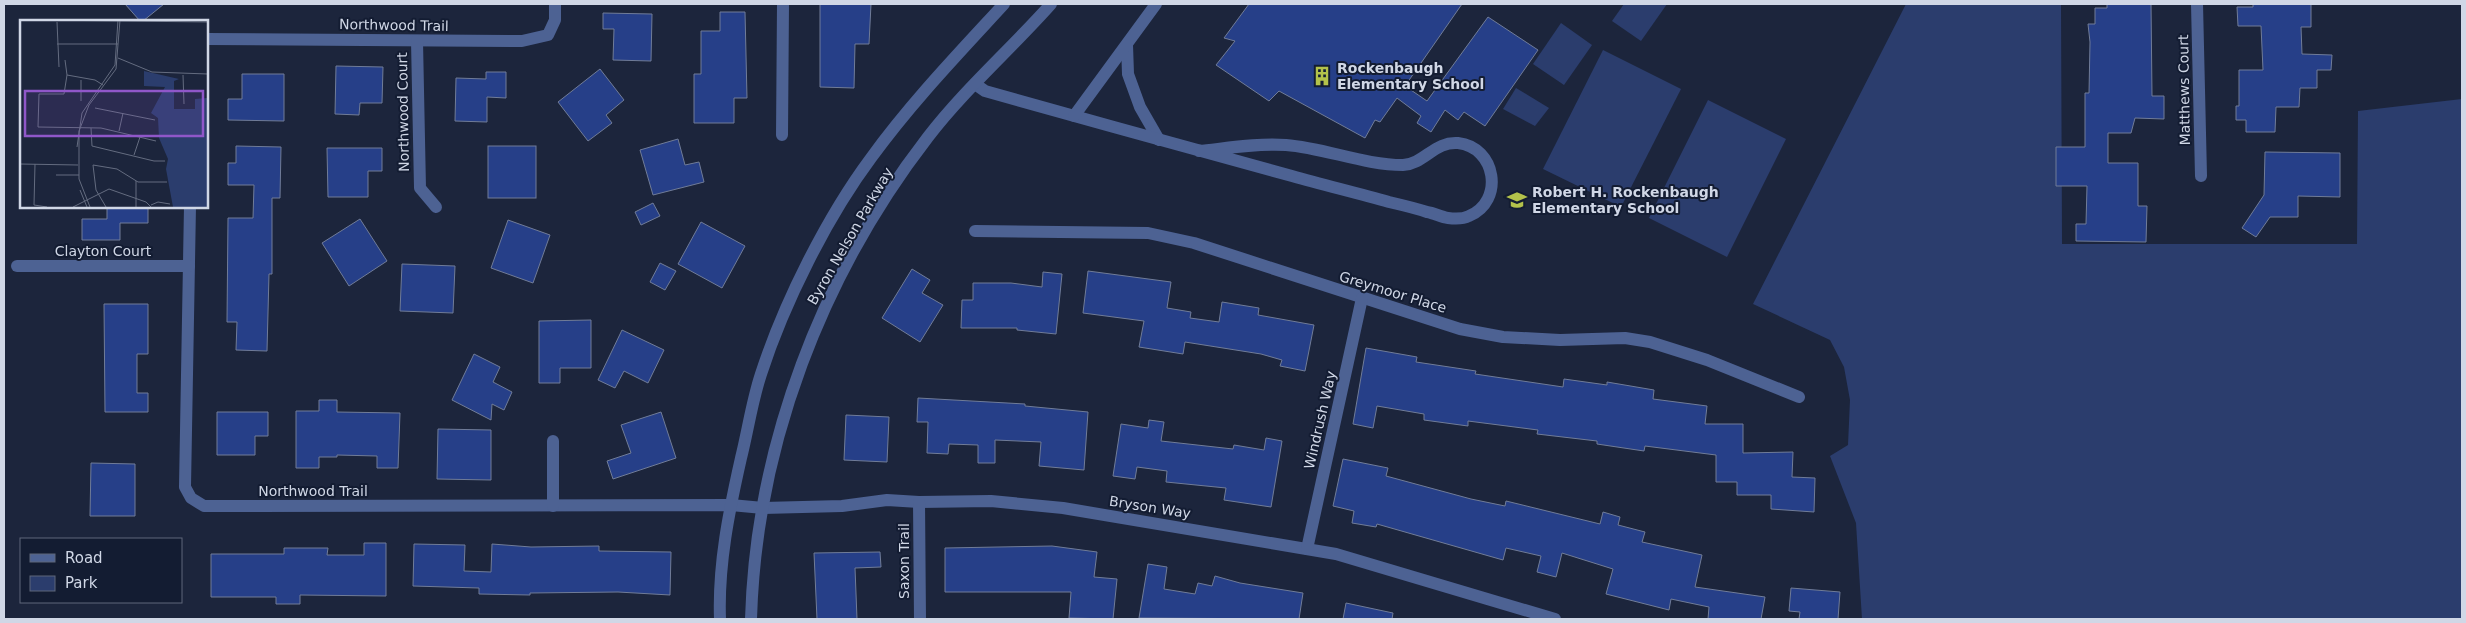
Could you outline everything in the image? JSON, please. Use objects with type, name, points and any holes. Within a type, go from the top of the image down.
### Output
[{"type":"street","name":"Northwood Trail","points":[[208,39],[522,41],[548,35],[555,20],[555,4]]},
{"type":"street","points":[[782,4],[782,135]]},
{"type":"street","name":"Byron Nelson Parkway","points":[[720,619],[723,555],[731,505],[761,374],[791,299],[821,240],[870,159],[929,85],[1004,4]]},
{"type":"street","name":"Byron Nelson Parkway","points":[[751,619],[756,548],[775,450],[792,391],[828,300],[893,186],[929,136],[975,84],[1051,4]]},
{"type":"street","points":[[1074,116],[1156,4]]},
{"type":"street","name":"Matthews Court","points":[[2197,4],[2201,176]]},
{"type":"street","name":"Northwood Court","points":[[417,41],[420,188],[436,207]]},
{"type":"street","points":[[1127,45],[1128,74],[1140,107],[1159,140]]},
{"type":"street","points":[[975,84],[985,91],[1199,151],[1429,212],[1446,218],[1459,219],[1470,216],[1480,209],[1488,199],[1492,188],[1492,176],[1488,164],[1481,154],[1470,147],[1458,143],[1445,144],[1433,150],[1424,158],[1401,165],[1286,145],[1199,151]]},
{"type":"street","name":"Northwood Trail","points":[[190,208],[185,487],[191,498],[204,506],[731,505]]},
{"type":"street","name":"Greymoor Place","points":[[975,231],[1148,233],[1194,243],[1460,329],[1503,337],[1560,340],[1625,338],[1650,342],[1707,360],[1799,397]]},
{"type":"street","name":"Clayton Court","points":[[17,266],[189,266]]},
{"type":"street","name":"Windrush Way","points":[[1307,549],[1362,298]]},
{"type":"street","points":[[553,440],[553,506]]},
{"type":"street","name":"Bryson Way","points":[[731,505],[764,508],[842,506],[887,500],[919,502],[991,501],[1063,508],[1336,554],[1555,619]]},
{"type":"street","name":"Saxon Trail","points":[[919,502],[920,619]]},
{"type":"green space","points":[[1624,4],[1667,4],[1641,41],[1612,21]]},
{"type":"green space","points":[[1906,4],[2061,4],[2062,244],[2357,244],[2358,111],[2462,99],[2462,619],[1862,619],[1856,523],[1830,456],[1848,445],[1850,400],[1844,367],[1830,340],[1753,304]]},
{"type":"green space","points":[[1561,23],[1592,45],[1564,85],[1533,64]]},
{"type":"green space","points":[[1603,50],[1681,89],[1621,207],[1543,169]]},
{"type":"green space","points":[[1516,88],[1549,108],[1535,126],[1503,109]]},
{"type":"green space","points":[[1708,100],[1786,139],[1727,257],[1649,218]]},
{"type":"building","points":[[125,4],[164,4],[144,20],[139,20]]},
{"type":"building","points":[[820,4],[871,4],[869,44],[855,44],[854,88],[820,87]]},
{"type":"building","name":"Rockenbaugh Elementary School","points":[[1249,4],[1462,4],[1405,86],[1427,101],[1488,17],[1538,50],[1485,126],[1464,112],[1458,120],[1445,110],[1431,132],[1417,123],[1421,116],[1397,98],[1380,122],[1375,120],[1365,138],[1279,91],[1269,101],[1216,65],[1235,41],[1224,38]]},
{"type":"building","points":[[2107,4],[2151,4],[2152,96],[2164,96],[2164,119],[2135,118],[2131,133],[2108,133],[2108,163],[2138,163],[2138,206],[2147,206],[2146,242],[2076,241],[2076,224],[2086,224],[2087,186],[2056,186],[2056,147],[2085,147],[2085,93],[2089,93],[2090,42],[2088,24],[2095,24],[2095,8],[2107,8]]},
{"type":"building","points":[[2253,4],[2311,4],[2311,27],[2301,27],[2302,54],[2332,55],[2331,70],[2317,70],[2317,88],[2300,88],[2299,107],[2276,107],[2275,132],[2246,132],[2246,120],[2236,120],[2236,106],[2239,106],[2239,70],[2263,70],[2261,26],[2238,26],[2237,7],[2253,7]]},
{"type":"building","points":[[720,12],[745,12],[747,98],[734,98],[734,123],[694,123],[694,74],[701,74],[701,31],[720,31]]},
{"type":"building","points":[[603,13],[652,14],[651,61],[613,60],[614,29],[603,29]]},
{"type":"building","points":[[336,66],[383,67],[382,103],[360,103],[359,115],[335,114]]},
{"type":"building","points":[[600,69],[624,100],[606,115],[612,123],[588,141],[558,102]]},
{"type":"building","points":[[486,72],[506,72],[506,98],[487,97],[487,122],[455,121],[456,78],[486,79]]},
{"type":"building","points":[[242,74],[284,74],[284,121],[228,120],[228,99],[242,99]]},
{"type":"building","points":[[678,139],[685,165],[699,162],[704,182],[653,195],[640,150]]},
{"type":"building","points":[[236,146],[281,147],[280,198],[272,198],[272,274],[269,274],[267,351],[236,350],[237,322],[227,322],[228,218],[253,218],[254,185],[228,185],[228,163],[236,163]]},
{"type":"building","points":[[488,146],[536,146],[536,198],[488,198]]},
{"type":"building","points":[[327,148],[382,148],[382,171],[368,171],[368,197],[328,197]]},
{"type":"building","points":[[2265,152],[2340,153],[2340,197],[2298,196],[2298,217],[2270,217],[2256,237],[2242,228],[2264,195]]},
{"type":"building","points":[[653,203],[660,216],[641,225],[635,212]]},
{"type":"building","points":[[107,208],[148,208],[148,223],[120,223],[120,240],[82,240],[82,219],[107,219]]},
{"type":"building","points":[[360,219],[387,261],[349,286],[322,243]]},
{"type":"building","points":[[508,220],[550,235],[533,283],[491,268]]},
{"type":"building","points":[[701,222],[745,246],[722,288],[678,264]]},
{"type":"building","points":[[660,263],[676,271],[665,290],[650,282]]},
{"type":"building","points":[[402,264],[455,266],[453,313],[400,311]]},
{"type":"building","points":[[912,269],[930,280],[922,293],[943,305],[920,342],[882,318]]},
{"type":"building","points":[[1088,271],[1171,282],[1167,308],[1191,312],[1190,318],[1219,322],[1222,302],[1259,308],[1258,315],[1314,325],[1305,371],[1280,366],[1282,360],[1261,354],[1185,342],[1183,354],[1139,347],[1144,321],[1083,313]]},
{"type":"building","points":[[1043,272],[1062,274],[1056,334],[1017,330],[1017,328],[961,328],[962,300],[973,300],[973,283],[1011,283],[1042,287]]},
{"type":"building","points":[[104,304],[148,304],[148,354],[137,354],[137,393],[148,393],[148,412],[105,412]]},
{"type":"building","points":[[591,320],[591,368],[560,368],[560,383],[539,383],[539,321]]},
{"type":"building","points":[[622,330],[664,350],[648,383],[624,371],[615,388],[598,380]]},
{"type":"building","points":[[1366,348],[1417,357],[1416,362],[1476,371],[1475,374],[1563,387],[1564,379],[1607,385],[1607,382],[1654,390],[1653,399],[1707,406],[1705,424],[1743,424],[1743,453],[1793,452],[1792,477],[1815,478],[1814,512],[1771,509],[1771,495],[1737,495],[1737,482],[1716,482],[1716,455],[1645,446],[1644,451],[1597,444],[1597,441],[1537,434],[1538,430],[1468,421],[1468,426],[1424,420],[1424,414],[1377,406],[1373,428],[1353,424]]},
{"type":"building","points":[[474,354],[500,367],[493,382],[512,392],[504,410],[492,404],[491,420],[452,400]]},
{"type":"building","points":[[918,398],[1025,404],[1025,406],[1088,412],[1084,470],[1039,466],[1041,442],[995,440],[995,463],[978,463],[978,445],[949,444],[948,454],[927,453],[928,422],[917,422]]},
{"type":"building","points":[[319,400],[337,400],[337,412],[400,413],[398,468],[377,468],[377,456],[337,455],[337,457],[319,457],[319,468],[296,468],[296,411],[319,411]]},
{"type":"building","points":[[217,412],[268,412],[268,436],[255,436],[255,455],[217,455]]},
{"type":"building","points":[[661,412],[676,458],[613,479],[607,461],[631,453],[621,425]]},
{"type":"building","points":[[846,415],[889,417],[887,462],[844,460]]},
{"type":"building","points":[[1149,420],[1164,422],[1161,441],[1233,449],[1234,445],[1264,450],[1266,438],[1282,441],[1271,507],[1224,500],[1226,488],[1166,482],[1167,471],[1137,467],[1135,479],[1113,476],[1121,424],[1148,428]]},
{"type":"building","points":[[438,429],[491,430],[491,480],[437,479]]},
{"type":"building","points":[[1343,459],[1388,468],[1386,476],[1471,499],[1505,506],[1506,501],[1600,524],[1603,512],[1620,517],[1618,525],[1645,532],[1642,542],[1702,555],[1695,587],[1765,597],[1761,619],[1708,619],[1709,607],[1671,599],[1669,610],[1606,594],[1613,569],[1562,553],[1556,577],[1537,572],[1541,556],[1506,548],[1503,560],[1377,524],[1376,527],[1352,523],[1354,511],[1333,506]]},
{"type":"building","points":[[91,463],[135,464],[135,516],[90,516]]},
{"type":"building","points":[[364,543],[386,543],[386,596],[300,595],[300,604],[276,604],[276,597],[211,597],[211,554],[284,554],[284,548],[328,548],[327,555],[364,555]]},
{"type":"building","points":[[414,544],[465,545],[464,571],[491,572],[492,544],[531,547],[599,546],[599,551],[671,552],[670,595],[618,592],[530,593],[530,595],[479,594],[479,588],[413,586]]},
{"type":"building","points":[[1052,546],[1097,552],[1094,577],[1117,579],[1113,619],[1069,618],[1071,592],[945,592],[945,548]]},
{"type":"building","points":[[880,552],[881,567],[855,568],[857,619],[817,619],[814,553]]},
{"type":"building","points":[[1148,564],[1167,567],[1164,589],[1195,594],[1198,583],[1212,586],[1215,576],[1240,583],[1303,593],[1299,619],[1139,618]]},
{"type":"building","points":[[1791,588],[1840,592],[1838,619],[1799,619],[1800,612],[1789,611]]},
{"type":"building","points":[[1346,603],[1393,613],[1392,619],[1343,619]]},
{"type":"place","name":"Rockenbaugh Elementary School","points":[[1322,76]]},
{"type":"place","name":"Robert H. Rockenbaugh Elementary School","points":[[1517,200]]}]
